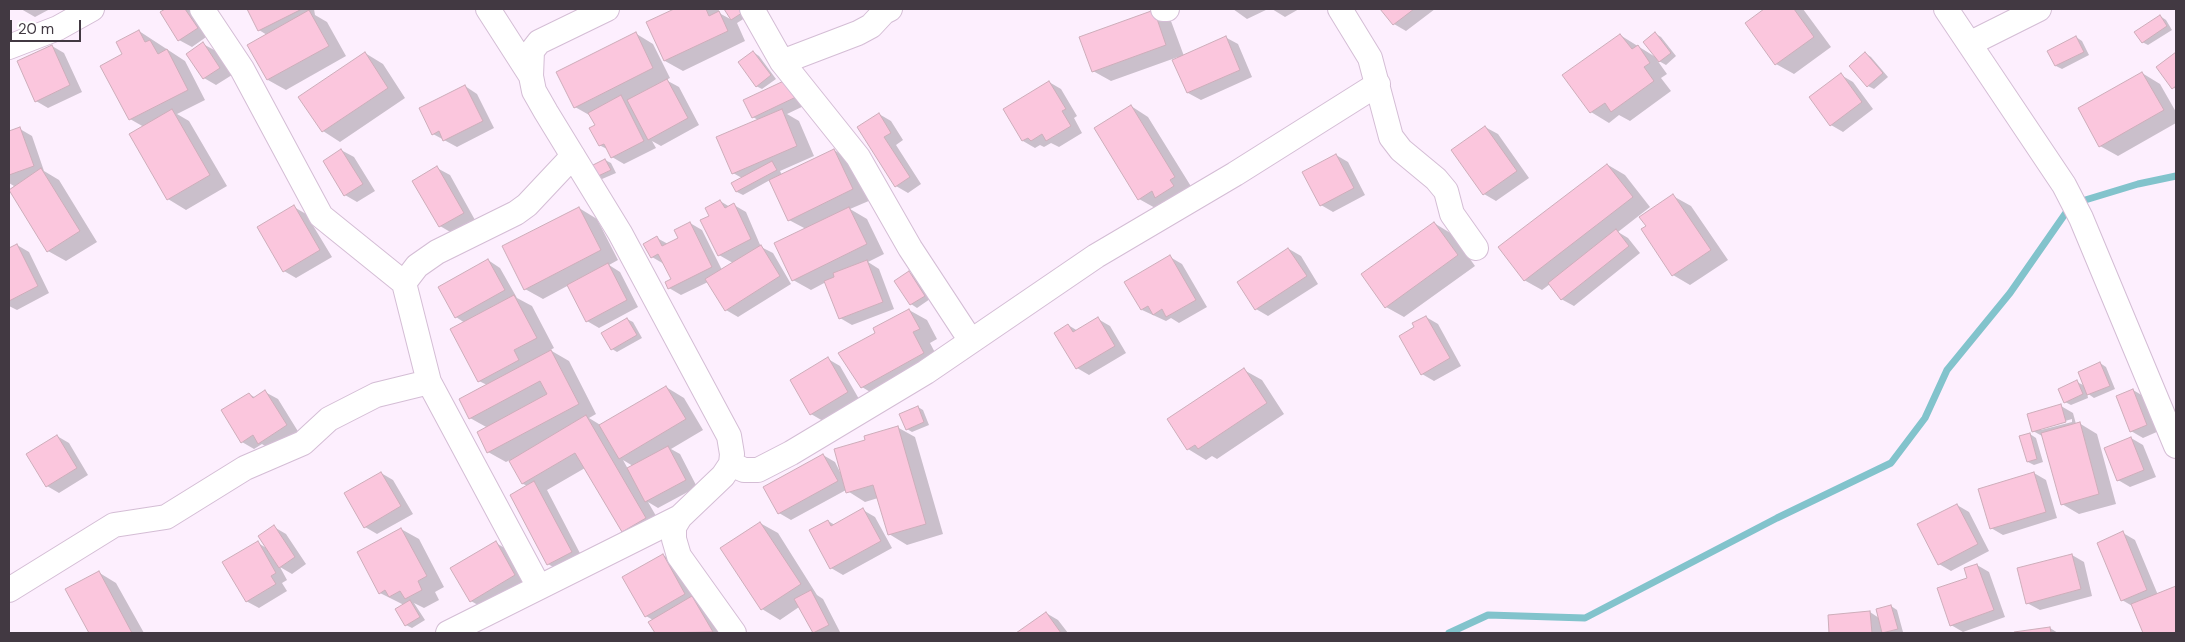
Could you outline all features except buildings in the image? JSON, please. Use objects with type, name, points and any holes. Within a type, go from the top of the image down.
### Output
[{"type":"street","points":[[9,47],[58,28],[92,9]]},
{"type":"street","points":[[202,9],[242,69],[321,216],[404,284],[429,382],[539,587]]},
{"type":"street","points":[[488,9],[531,76]]},
{"type":"street","points":[[607,9],[539,42],[532,51],[531,76],[534,92],[620,233],[729,436],[732,454],[731,464],[724,476],[680,517],[674,527],[674,539],[679,556],[734,633]]},
{"type":"street","points":[[752,9],[782,62],[858,157],[910,248],[971,341]]},
{"type":"street","points":[[782,62],[858,33],[871,26],[884,12],[890,9]]},
{"type":"street","points":[[1340,9],[1370,58],[1391,137],[1401,150],[1436,179],[1446,191],[1452,214],[1476,248]]},
{"type":"street","points":[[1946,9],[1971,43],[2064,185],[2081,218],[2176,446]]},
{"type":"street","points":[[1971,43],[2039,9]]},
{"type":"street","points":[[731,464],[744,470],[758,470],[926,372],[1096,256],[1235,174],[1378,84]]},
{"type":"street","points":[[404,284],[417,266],[437,252],[516,213],[573,156]]},
{"type":"street","points":[[9,590],[114,524],[166,517],[245,468],[303,443],[329,419],[376,395],[429,382]]},
{"type":"street","points":[[448,633],[680,517]]},
{"type":"waterway","points":[[1449,633],[1488,615],[1585,618],[1777,518],[1891,463],[1925,418],[1947,370],[2010,293],[2072,204],[2138,184],[2176,176]]}]
